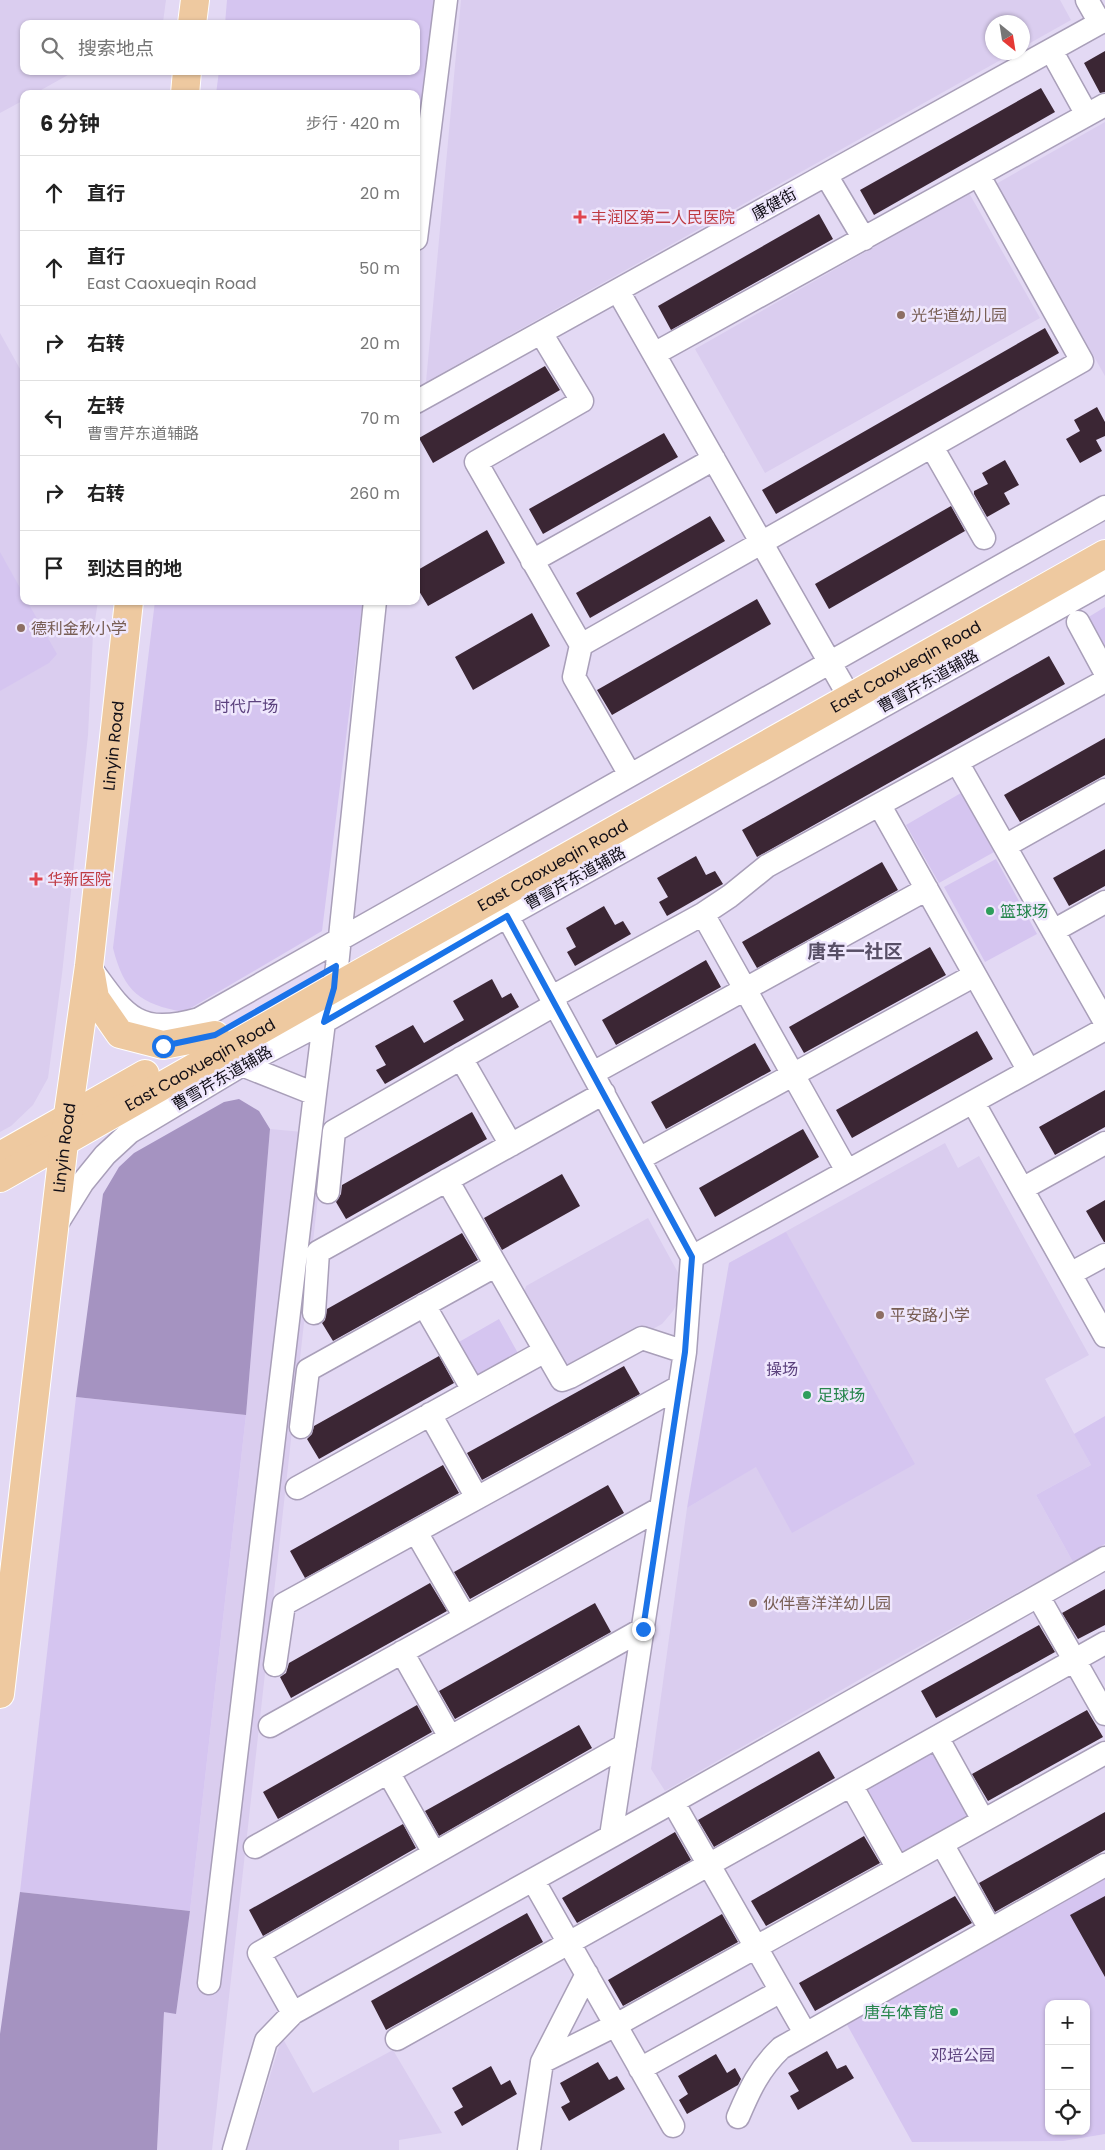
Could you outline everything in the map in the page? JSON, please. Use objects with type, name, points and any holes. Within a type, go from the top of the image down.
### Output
[{"type":"main road","points":[[192,20],[195,0]]},
{"type":"main road","points":[[185,90],[187,75]]},
{"type":"main road","name":"East Caoxueqin Road","points":[[0,1178],[65,1131],[215,1035],[335,977],[836,673],[1105,534]]},
{"type":"main road","name":"East Caoxueqin Road","points":[[0,1156],[65,1131],[335,977],[1105,554]]},
{"type":"main road","name":"Linyin Road","points":[[0,1694],[65,1131],[89,966],[129,605]]},
{"type":"main road","points":[[89,966],[95,998],[120,1034],[163,1046],[215,1035]]},
{"type":"street","points":[[420,207],[446,0]]},
{"type":"street","points":[[1087,0],[1102,21]]},
{"type":"street","name":"康健街","points":[[420,400],[1102,21]]},
{"type":"street","points":[[654,354],[1096,110],[1051,50]]},
{"type":"street","points":[[826,175],[864,239]]},
{"type":"street","points":[[581,645],[1082,361],[978,176]]},
{"type":"street","points":[[618,291],[836,673]]},
{"type":"street","points":[[541,333],[582,401],[476,462],[581,645],[574,677],[630,775]]},
{"type":"street","points":[[932,447],[984,538]]},
{"type":"street","points":[[532,561],[714,459]]},
{"type":"street","points":[[89,966],[115,1001],[134,1018],[156,1026],[176,1026],[198,1019],[630,775],[836,673],[1105,507]]},
{"type":"street","name":"曹雪芹东道辅路","points":[[54,1230],[83,1182],[105,1155],[130,1132],[242,1065],[324,1022],[507,916],[1105,582]]},
{"type":"street","points":[[208,1982],[314,1094],[324,1022],[335,977],[374,605]]},
{"type":"street","points":[[1078,622],[1105,672]]},
{"type":"street","points":[[328,1192],[334,1131],[703,914],[730,896],[767,866],[880,806],[1105,681]]},
{"type":"street","points":[[957,762],[1105,1022]]},
{"type":"street","points":[[1005,846],[1105,790]]},
{"type":"street","points":[[880,806],[1029,1071]]},
{"type":"street","points":[[593,1073],[927,889]]},
{"type":"street","points":[[1053,931],[1105,902]]},
{"type":"street","points":[[703,914],[847,1171]]},
{"type":"street","points":[[507,916],[692,1257],[685,1352],[611,1836]]},
{"type":"street","points":[[639,1159],[975,975]]},
{"type":"street","points":[[692,1257],[1105,1029]]},
{"type":"street","points":[[461,1058],[511,1145]]},
{"type":"street","points":[[242,1065],[314,1094]]},
{"type":"street","points":[[314,1313],[318,1252],[604,1093]]},
{"type":"street","points":[[973,1102],[1105,1336]]},
{"type":"street","points":[[1022,1189],[1105,1143]]},
{"type":"street","points":[[446,1180],[562,1380],[642,1338],[685,1352]]},
{"type":"street","points":[[1070,1274],[1105,1255]]},
{"type":"street","points":[[301,1427],[308,1370],[495,1266]]},
{"type":"street","points":[[424,1306],[473,1390]]},
{"type":"street","points":[[297,1488],[545,1351]]},
{"type":"street","points":[[275,1665],[284,1604],[679,1387]]},
{"type":"street","points":[[430,1414],[477,1498]]},
{"type":"street","points":[[270,1726],[661,1508]]},
{"type":"street","points":[[416,1532],[465,1617]]},
{"type":"street","points":[[234,2150],[266,2041],[293,2012],[674,1802],[1105,1558]]},
{"type":"street","points":[[1038,1596],[1105,1714]]},
{"type":"street","points":[[255,1847],[643,1629]]},
{"type":"street","points":[[396,2039],[1105,1643]]},
{"type":"street","points":[[402,1652],[450,1737]]},
{"type":"street","points":[[937,1737],[983,1820]]},
{"type":"street","points":[[293,2012],[259,1952],[625,1745]]},
{"type":"street","points":[[542,2062],[616,2025],[1105,1753]]},
{"type":"street","points":[[388,1772],[434,1853]]},
{"type":"street","points":[[851,1785],[897,1867]]},
{"type":"street","points":[[674,1802],[805,2033]]},
{"type":"street","points":[[942,1844],[990,1929]]},
{"type":"street","points":[[738,2117],[754,2080],[765,2063],[781,2048],[1105,1865]]},
{"type":"street","points":[[534,1880],[673,2126]]},
{"type":"street","points":[[529,2150],[542,2062],[586,1974]]},
{"type":"street","points":[[640,2069],[781,1991]]},
{"type":"shaded area","points":[[0,0],[166,0],[163,20],[20,20],[20,75],[68,75],[41,90],[20,90],[20,102],[0,113]]},
{"type":"shaded area","name":"丰润区第二人民医院","points":[[461,0],[1060,0],[1071,20],[1030,43],[1030,15],[985,15],[985,60],[1001,60],[426,382]]},
{"type":"shaded area","points":[[1105,122],[1105,376],[996,184]]},
{"type":"shaded area","name":"光华道幼儿园","points":[[969,193],[1040,318],[765,473],[695,349]]},
{"type":"shaded area","points":[[0,333],[20,369],[20,605],[97,605],[93,634],[88,735],[62,974],[48,1078],[33,1105],[11,1126],[0,1132]]},
{"type":"shaded area","points":[[239,1099],[259,1111],[270,1129],[246,1415],[76,1397],[103,1194],[119,1167],[134,1153],[224,1102]]},
{"type":"shaded area","points":[[270,1129],[325,1134],[212,2150],[157,2150],[164,2011],[176,2014],[190,1911],[246,1415]]},
{"type":"shaded area","points":[[945,1143],[958,1168],[979,1156],[1089,1355],[1045,1379],[1091,1465],[1036,1495],[1073,1562],[871,1673],[665,1791],[651,1769],[687,1508],[755,1467],[729,1263]]},
{"type":"shaded area","points":[[648,1218],[681,1278],[682,1295],[673,1311],[662,1324],[569,1373],[522,1300],[526,1286]]},
{"type":"shaded area","points":[[20,1892],[190,1911],[176,2014],[164,2012],[157,2150],[0,2150],[0,2034]]},
{"type":"shaded area","points":[[282,2037],[313,2093],[393,2050],[442,2133],[399,2140],[399,2150],[247,2150]]},
{"type":"green space","points":[[227,0],[439,0],[420,149],[420,90],[217,90],[218,75],[420,75],[420,20],[225,20]]},
{"type":"green space","name":"德利金秋小学","points":[[0,552],[20,588],[20,605],[29,605],[57,654],[49,663],[0,691]]},
{"type":"green space","name":"时代广场","points":[[155,605],[363,605],[322,931],[184,1012],[156,1005],[136,994],[117,963],[113,948]]},
{"type":"green space","points":[[1105,607],[1105,655],[1087,618]]},
{"type":"green space","points":[[961,793],[994,852],[939,883],[906,825]]},
{"type":"green space","name":"篮球场","points":[[996,859],[1037,934],[985,962],[944,887]]},
{"type":"green space","name":"操场","points":[[786,1232],[915,1464],[792,1533],[756,1467],[687,1508],[729,1263]]},
{"type":"green space","points":[[499,1319],[519,1355],[478,1377],[459,1342]]},
{"type":"green space","points":[[76,1397],[246,1415],[190,1911],[20,1892]]},
{"type":"green space","points":[[1105,1416],[1105,1544],[1073,1562],[1036,1495],[1091,1465],[1074,1434]]},
{"type":"green space","points":[[938,1747],[977,1815],[897,1860],[859,1792]]},
{"type":"green space","name":"唐车体育馆","points":[[1105,1873],[1105,2134],[1063,2141],[912,2142],[845,2021]]},
{"type":"building","points":[[1105,51],[1105,92],[1100,93],[1084,63]]},
{"type":"building","points":[[1041,88],[1055,112],[874,215],[860,190]]},
{"type":"building","points":[[819,214],[833,239],[671,330],[658,306]]},
{"type":"building","points":[[1045,328],[1059,353],[776,514],[762,490]]},
{"type":"building","points":[[545,366],[560,390],[433,463],[420,437]]},
{"type":"building","points":[[1097,407],[1105,422],[1105,436],[1096,440],[1102,451],[1080,463],[1066,439],[1080,431],[1074,420]]},
{"type":"building","points":[[664,433],[678,457],[543,534],[529,509]]},
{"type":"building","points":[[1005,460],[1019,485],[1004,493],[1010,504],[987,517],[974,491],[988,484],[982,473]]},
{"type":"building","points":[[951,506],[965,531],[829,609],[815,584]]},
{"type":"building","points":[[710,516],[725,541],[590,618],[576,593]]},
{"type":"building","points":[[487,530],[505,563],[428,606],[420,593],[420,569]]},
{"type":"building","points":[[757,599],[771,624],[612,715],[597,690]]},
{"type":"building","points":[[532,613],[550,646],[473,690],[455,657]]},
{"type":"building","points":[[1049,656],[1065,684],[757,857],[742,830]]},
{"type":"building","points":[[1105,738],[1105,775],[1020,822],[1004,795]]},
{"type":"building","points":[[1105,849],[1105,886],[1069,906],[1053,878]]},
{"type":"building","points":[[696,856],[706,875],[715,871],[723,884],[667,916],[659,902],[668,897],[657,878]]},
{"type":"building","points":[[882,862],[898,890],[757,968],[742,942]]},
{"type":"building","points":[[604,906],[615,925],[623,921],[631,934],[575,966],[567,952],[576,947],[566,928]]},
{"type":"building","points":[[930,947],[946,975],[804,1053],[789,1027]]},
{"type":"building","points":[[706,960],[721,987],[616,1045],[602,1020]]},
{"type":"building","points":[[492,979],[502,998],[511,993],[519,1007],[385,1084],[376,1070],[386,1065],[375,1046],[413,1025],[424,1043],[464,1020],[453,1001]]},
{"type":"building","points":[[977,1031],[993,1059],[852,1138],[836,1110]]},
{"type":"building","points":[[755,1043],[771,1071],[666,1129],[651,1102]]},
{"type":"building","points":[[1105,1090],[1105,1127],[1055,1155],[1039,1127]]},
{"type":"building","points":[[472,1112],[487,1139],[346,1219],[336,1202],[341,1194],[342,1185]]},
{"type":"building","points":[[803,1129],[819,1157],[715,1217],[699,1188]]},
{"type":"building","points":[[562,1174],[580,1206],[502,1250],[484,1218]]},
{"type":"building","points":[[1105,1200],[1105,1242],[1104,1242],[1086,1211]]},
{"type":"building","points":[[462,1233],[478,1260],[333,1341],[322,1323],[325,1320],[327,1309]]},
{"type":"building","points":[[439,1356],[454,1383],[319,1459],[307,1439],[312,1434],[314,1426]]},
{"type":"building","points":[[624,1366],[640,1394],[482,1480],[467,1453]]},
{"type":"building","points":[[443,1465],[459,1493],[305,1578],[290,1551]]},
{"type":"building","points":[[608,1485],[624,1513],[470,1599],[454,1572]]},
{"type":"building","points":[[430,1583],[447,1611],[291,1698],[280,1677],[286,1673],[289,1663]]},
{"type":"building","points":[[1105,1589],[1105,1625],[1078,1639],[1062,1613]]},
{"type":"building","points":[[595,1603],[611,1632],[455,1719],[439,1691]]},
{"type":"building","points":[[1039,1625],[1055,1652],[936,1718],[921,1691]]},
{"type":"building","points":[[417,1705],[432,1732],[278,1819],[263,1792]]},
{"type":"building","points":[[1087,1710],[1103,1737],[988,1801],[972,1774]]},
{"type":"building","points":[[579,1725],[592,1748],[439,1836],[425,1811]]},
{"type":"building","points":[[819,1751],[835,1778],[714,1847],[698,1820]]},
{"type":"building","points":[[1105,1812],[1105,1850],[995,1912],[979,1883]]},
{"type":"building","points":[[403,1824],[416,1848],[263,1936],[249,1910]]},
{"type":"building","points":[[675,1832],[691,1860],[577,1923],[562,1898]]},
{"type":"building","points":[[864,1836],[880,1863],[766,1926],[751,1901]]},
{"type":"building","points":[[955,1896],[972,1923],[815,2011],[799,1983]]},
{"type":"building","points":[[1105,1896],[1105,1977],[1070,1915]]},
{"type":"building","points":[[527,1913],[543,1942],[386,2030],[371,2001]]},
{"type":"building","points":[[722,1914],[738,1942],[623,2006],[608,1980]]},
{"type":"building","points":[[827,2051],[837,2069],[846,2065],[854,2078],[798,2110],[790,2096],[799,2091],[788,2073]]},
{"type":"building","points":[[716,2054],[727,2073],[735,2068],[741,2079],[738,2085],[687,2114],[679,2100],[688,2094],[678,2076]]},
{"type":"building","points":[[598,2062],[609,2080],[617,2076],[625,2089],[569,2121],[561,2107],[570,2102],[560,2083]]},
{"type":"building","points":[[491,2066],[501,2085],[510,2080],[517,2094],[462,2126],[454,2112],[463,2107],[452,2088]]},
{"type":"place","name":"丰润区第二人民医院","points":[[580,217]]},
{"type":"place","name":"光华道幼儿园","points":[[901,315]]},
{"type":"place","name":"德利金秋小学","points":[[21,628]]},
{"type":"place","name":"华新医院","points":[[36,879]]},
{"type":"place","name":"篮球场","points":[[990,911]]},
{"type":"place","name":"平安路小学","points":[[880,1315]]},
{"type":"place","name":"足球场","points":[[807,1395]]},
{"type":"place","name":"伙伴喜洋洋幼儿园","points":[[753,1603]]},
{"type":"place","name":"唐车体育馆","points":[[954,2012]]},
{"type":"district","name":"唐车一社区","points":[[855,951]]},
{"type":"route","points":[[163,1046],[215,1035],[336,966],[334,988],[324,1022],[507,916],[692,1257],[685,1352],[643,1629]]},
{"type":"park label","name":"邓培公园","points":[[963,2055]]}]
